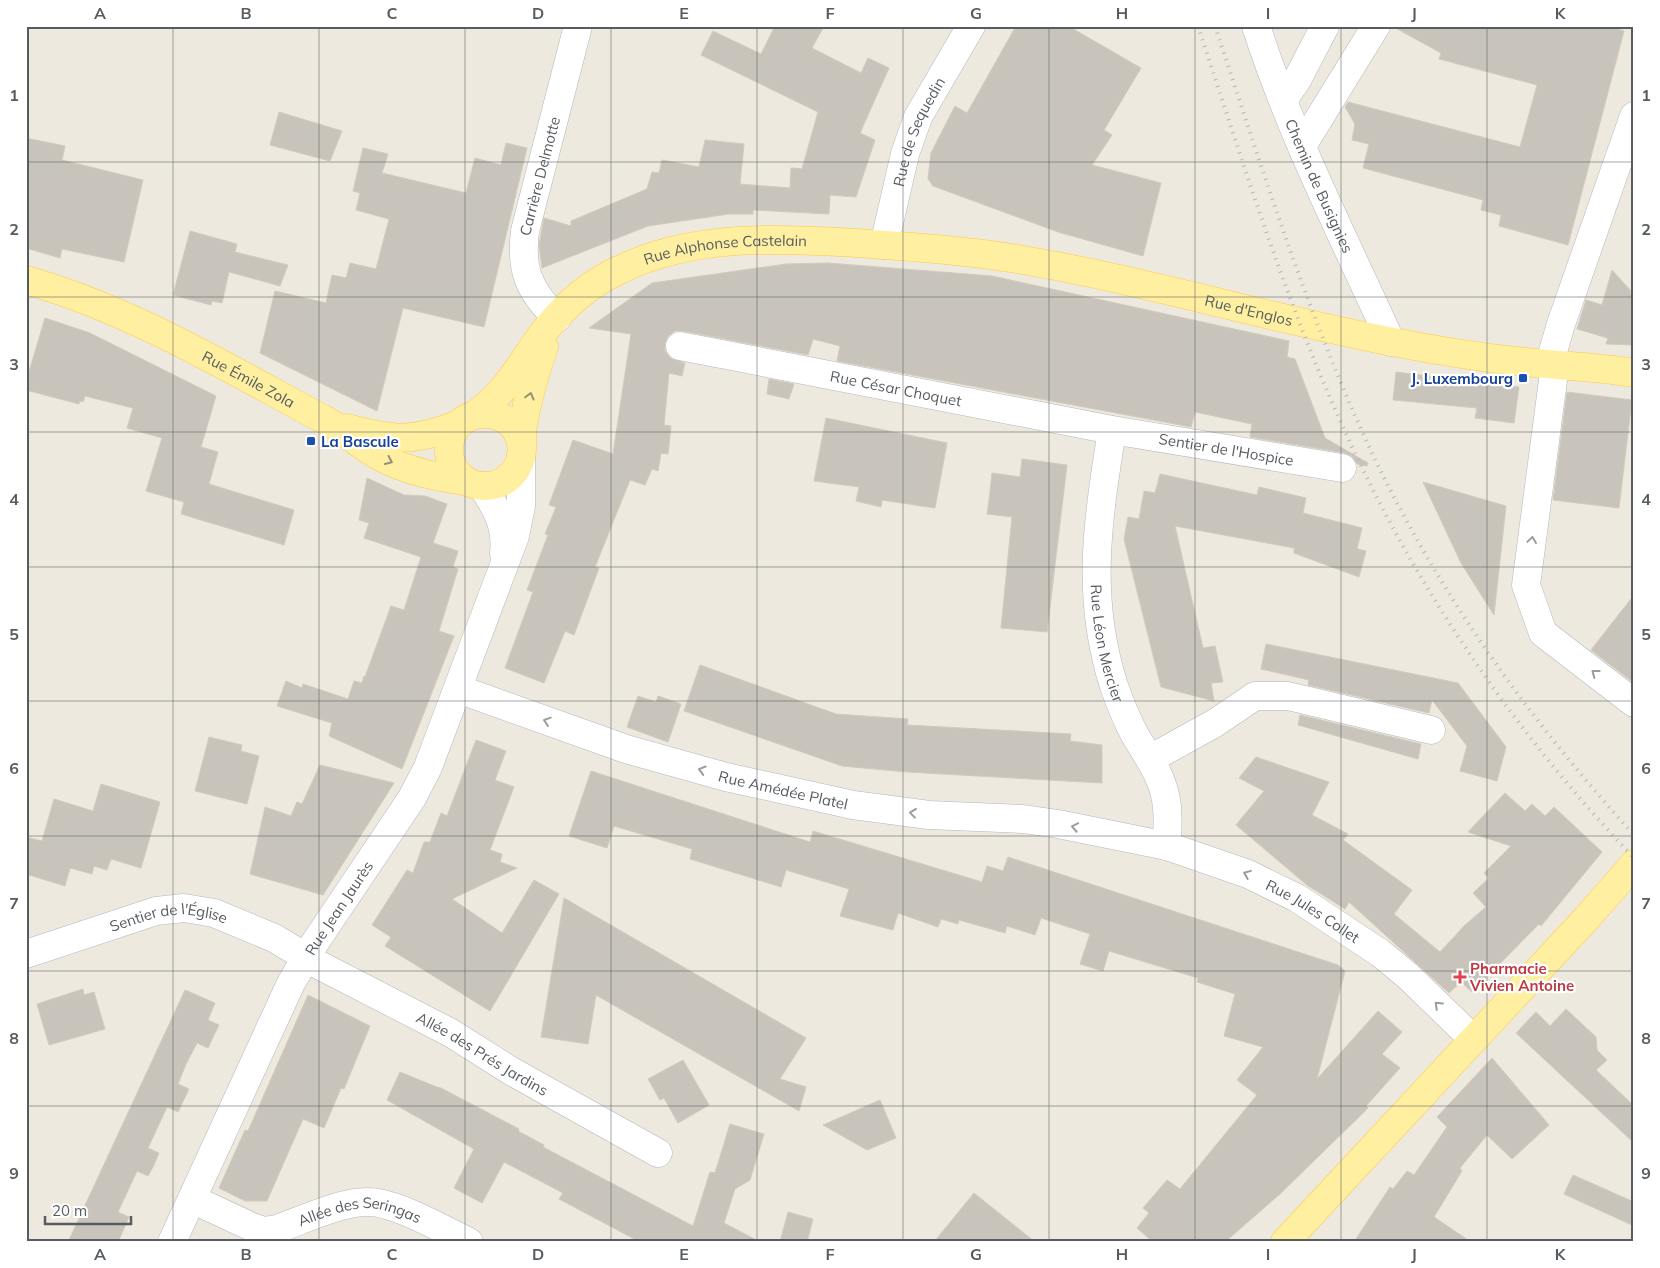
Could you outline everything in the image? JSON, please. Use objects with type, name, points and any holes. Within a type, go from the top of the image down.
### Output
[{"type":"main road","name":"Rue Alphonse Castelain","points":[[468,419],[503,391],[545,332],[578,296],[605,277],[640,260],[704,244],[770,240],[884,245]]},
{"type":"main road","name":"Rue d'Englos","points":[[884,245],[953,250],[1026,260],[1391,342],[1461,354],[1552,365],[1628,371]]},
{"type":"main road","name":"Rue Émile Zola","points":[[26,280],[128,318],[334,424],[387,460],[419,472],[474,483]]},
{"type":"main road","points":[[468,419],[451,436],[449,457],[455,471],[474,483],[500,483],[510,477],[517,467],[521,450],[523,424],[539,363],[557,318]]},
{"type":"main road","points":[[334,424],[384,437],[405,439],[434,434],[468,419],[493,414],[503,417],[515,428],[521,450]]},
{"type":"main road","points":[[1285,1242],[1634,864]]},
{"type":"street","name":"Carrière Delmotte","points":[[557,318],[533,291],[527,277],[523,246],[525,231],[578,26]]},
{"type":"street","name":"Rue de Sequedin","points":[[884,245],[905,154],[918,117],[971,26]]},
{"type":"street","name":"Chemin de Busignies","points":[[1256,26],[1302,146],[1391,342]]},
{"type":"street","points":[[1283,100],[1297,80],[1325,26]]},
{"type":"street","points":[[1302,146],[1376,26]]},
{"type":"street","points":[[1634,116],[1561,324],[1552,365],[1526,585],[1543,633],[1634,703]]},
{"type":"street","name":"Rue César Choquet","points":[[680,346],[1112,430]]},
{"type":"street","name":"Sentier de l'Hospice","points":[[1112,430],[1342,468]]},
{"type":"street","name":"Rue Léon Mercier","points":[[1112,430],[1098,520],[1095,564],[1096,599],[1114,684],[1122,709],[1161,780],[1167,800],[1167,846]]},
{"type":"street","name":"Rue Jean Jaurès","points":[[172,1242],[285,996],[305,957],[422,782],[515,536],[521,506],[521,450]]},
{"type":"street","name":"Rue Jean Jaurès","points":[[474,483],[494,504],[502,522],[505,540],[501,574]]},
{"type":"street","name":"Rue Amédée Platel","points":[[458,689],[626,749],[726,777],[853,804],[929,815],[1023,819],[1122,837]]},
{"type":"street","points":[[1150,759],[1215,723],[1255,696],[1288,696],[1431,730]]},
{"type":"street","name":"Rue Jules Collet","points":[[1122,837],[1167,846],[1248,874],[1297,898],[1380,953],[1408,976],[1473,1038]]},
{"type":"street","name":"Sentier de l'Église","points":[[26,954],[140,915],[184,908],[214,913],[246,924],[305,957]]},
{"type":"street","name":"Allée des Prés Jardins","points":[[305,957],[451,1033],[519,1075],[658,1152]]},
{"type":"street","name":"Allée des Seringas","points":[[192,1199],[264,1231],[277,1229],[353,1203],[370,1202],[387,1205],[469,1242]]},
{"type":"building","points":[[775,26],[824,26],[812,48],[861,73],[868,58],[889,68],[860,133],[875,140],[856,197],[830,195],[829,214],[753,210],[753,214],[729,214],[648,226],[542,268],[539,245],[544,218],[571,226],[571,221],[647,189],[652,172],[659,173],[662,160],[699,167],[705,140],[744,144],[740,184],[790,188],[791,168],[802,169],[818,112],[701,55],[713,31],[761,54]]},
{"type":"building","points":[[1016,26],[1068,26],[1141,68],[1104,130],[1112,135],[1092,165],[1161,183],[1143,256],[1058,232],[933,186],[928,179],[931,153],[955,106],[967,113]]},
{"type":"building","points":[[1392,26],[1608,26],[1624,31],[1568,245],[1499,226],[1501,215],[1481,210],[1483,200],[1363,168],[1369,144],[1352,140],[1355,124],[1345,107],[1348,102],[1520,147],[1537,85],[1439,59],[1441,53]]},
{"type":"building","points":[[279,112],[342,131],[330,161],[270,145]]},
{"type":"building","points":[[26,138],[65,146],[62,160],[143,180],[124,262],[62,249],[60,258],[26,248]]},
{"type":"building","points":[[506,143],[527,148],[484,327],[403,308],[377,411],[260,353],[275,291],[326,303],[332,275],[346,278],[350,263],[376,269],[389,219],[356,210],[360,193],[353,191],[363,148],[388,154],[382,173],[466,193],[475,158],[501,165]]},
{"type":"building","points":[[190,231],[237,244],[235,252],[288,265],[280,286],[229,272],[222,303],[212,301],[211,305],[173,295]]},
{"type":"building","points":[[828,263],[992,276],[1289,341],[1287,357],[1295,359],[1325,438],[1368,463],[1367,466],[1357,464],[1352,456],[1345,453],[1250,437],[1252,424],[1195,412],[1191,427],[837,361],[840,346],[813,339],[808,355],[675,331],[668,336],[665,343],[665,351],[670,358],[685,363],[682,376],[669,373],[664,425],[671,426],[668,454],[661,453],[658,471],[652,469],[645,485],[630,480],[595,567],[599,568],[574,635],[565,631],[544,683],[505,668],[533,592],[527,590],[548,535],[545,534],[556,507],[549,505],[573,440],[613,454],[631,334],[589,328],[652,283],[786,264]]},
{"type":"building","points":[[1612,270],[1630,290],[1634,314],[1634,345],[1606,344],[1608,338],[1577,329],[1586,300],[1602,305]]},
{"type":"building","points":[[45,318],[90,333],[216,396],[201,447],[218,452],[209,484],[294,510],[284,545],[181,514],[184,502],[146,491],[162,438],[127,428],[133,408],[85,396],[83,402],[80,401],[79,404],[26,390],[26,382]]},
{"type":"building","points":[[1396,372],[1519,387],[1514,423],[1475,418],[1477,408],[1393,400]]},
{"type":"building","points":[[769,379],[794,384],[789,399],[767,394]]},
{"type":"building","points":[[1567,392],[1632,400],[1619,508],[1553,500]]},
{"type":"building","points":[[826,418],[947,443],[935,508],[882,500],[881,507],[856,501],[859,487],[814,481]]},
{"type":"building","points":[[1022,459],[1067,465],[1047,632],[1001,628],[1012,517],[987,514],[992,473],[1020,477]]},
{"type":"building","points":[[1160,474],[1257,495],[1259,487],[1306,498],[1303,513],[1362,528],[1357,549],[1366,551],[1359,577],[1294,553],[1294,548],[1175,526],[1203,648],[1215,646],[1223,682],[1211,683],[1214,701],[1161,687],[1124,539],[1128,517],[1139,519],[1144,491],[1155,493]]},
{"type":"building","points":[[367,478],[404,495],[425,496],[447,504],[433,543],[458,551],[453,567],[458,569],[439,631],[454,636],[402,769],[329,736],[332,723],[277,706],[286,681],[302,688],[303,684],[348,699],[354,681],[362,683],[365,677],[391,606],[404,610],[421,557],[364,538],[369,523],[359,520]]},
{"type":"building","points":[[1423,482],[1506,506],[1494,615],[1461,563]]},
{"type":"building","points":[[1634,595],[1634,683],[1591,650]]},
{"type":"building","points":[[1266,644],[1458,683],[1506,747],[1497,781],[1460,771],[1467,746],[1432,700],[1429,713],[1308,685],[1309,680],[1261,669]]},
{"type":"building","points":[[700,665],[836,714],[908,719],[907,725],[1071,734],[1070,741],[1102,745],[1102,783],[907,772],[842,766],[684,711]]},
{"type":"building","points":[[638,696],[656,702],[658,696],[681,704],[668,742],[627,727]]},
{"type":"building","points":[[1300,715],[1421,744],[1418,759],[1298,725]]},
{"type":"building","points":[[209,737],[242,745],[241,751],[259,756],[247,804],[195,791]]},
{"type":"building","points":[[476,740],[506,751],[495,780],[514,787],[490,850],[502,854],[500,862],[517,868],[452,899],[502,933],[534,880],[559,894],[490,1011],[385,946],[391,937],[372,925],[407,870],[413,873],[424,842],[430,842],[441,813],[447,816]]},
{"type":"building","points":[[1256,757],[1329,782],[1312,815],[1348,834],[1343,840],[1412,890],[1394,914],[1440,952],[1465,925],[1486,907],[1473,893],[1489,878],[1484,873],[1511,846],[1468,832],[1505,793],[1525,811],[1532,804],[1545,816],[1554,807],[1602,852],[1541,926],[1539,924],[1472,992],[1461,982],[1449,993],[1349,902],[1345,909],[1307,885],[1236,825],[1264,791],[1239,778]]},
{"type":"building","points":[[320,765],[394,783],[323,895],[250,874],[265,807],[291,816],[297,802],[302,804]]},
{"type":"building","points":[[591,771],[810,842],[813,831],[982,882],[987,866],[1003,871],[1008,857],[1338,965],[1345,971],[1317,1079],[1378,1011],[1402,1032],[1382,1054],[1400,1068],[1366,1106],[1368,1108],[1360,1116],[1281,1193],[1225,1242],[1153,1242],[1137,1228],[1149,1213],[1143,1208],[1167,1180],[1180,1189],[1257,1095],[1237,1080],[1263,1047],[1224,1036],[1235,994],[1197,982],[1198,978],[1109,951],[1103,971],[1080,964],[1090,934],[1041,918],[1035,935],[1007,926],[1005,933],[959,920],[958,924],[941,919],[938,927],[898,913],[893,930],[840,916],[849,889],[786,870],[781,887],[690,859],[692,849],[614,826],[607,848],[569,836]]},
{"type":"building","points":[[101,784],[160,802],[141,868],[111,859],[107,870],[94,866],[92,874],[70,868],[65,886],[26,874],[26,837],[42,841],[54,799],[93,811]]},
{"type":"building","points":[[564,898],[806,1038],[780,1079],[806,1087],[799,1111],[596,995],[588,1044],[541,1037]]},
{"type":"building","points":[[83,989],[84,995],[94,992],[105,1029],[49,1045],[37,1004]]},
{"type":"building","points":[[185,990],[215,1003],[208,1020],[219,1025],[208,1048],[197,1043],[186,1064],[178,1084],[189,1089],[178,1112],[167,1107],[148,1148],[159,1153],[154,1165],[148,1176],[137,1171],[118,1212],[129,1217],[118,1242],[68,1242]]},
{"type":"building","points":[[308,995],[370,1026],[344,1089],[341,1088],[324,1128],[303,1119],[267,1201],[245,1201],[219,1188],[245,1130],[248,1131]]},
{"type":"building","points":[[1566,1009],[1596,1037],[1597,1050],[1607,1060],[1596,1070],[1634,1106],[1634,1143],[1516,1033],[1536,1012],[1550,1026]]},
{"type":"building","points":[[1492,1058],[1549,1125],[1512,1159],[1487,1135],[1460,1168],[1462,1171],[1434,1217],[1471,1242],[1354,1242],[1390,1187],[1393,1189],[1407,1171],[1414,1175],[1447,1127],[1437,1117]]},
{"type":"building","points":[[683,1060],[709,1105],[678,1123],[664,1098],[660,1100],[648,1079]]},
{"type":"building","points":[[400,1072],[439,1087],[519,1129],[518,1131],[544,1145],[543,1147],[693,1226],[710,1172],[715,1173],[730,1124],[764,1134],[750,1180],[735,1189],[724,1223],[760,1242],[640,1242],[559,1199],[563,1193],[504,1162],[482,1203],[454,1188],[474,1149],[387,1100]]},
{"type":"building","points":[[880,1100],[896,1138],[867,1150],[823,1125]]},
{"type":"building","points":[[1573,1175],[1634,1202],[1634,1226],[1564,1194]]},
{"type":"building","points":[[974,1193],[1035,1242],[934,1242]]},
{"type":"building","points":[[788,1212],[813,1219],[807,1242],[780,1242]]},
{"type":"railway","points":[[1198,26],[1248,177],[1301,327],[1342,425],[1370,484],[1434,599],[1508,708],[1548,760],[1634,858]]},
{"type":"railway","points":[[1215,26],[1307,297],[1350,403],[1399,507],[1457,607],[1490,655],[1559,748],[1634,835]]},
{"type":"place","name":"J. Luxembourg","points":[[1523,378]]},
{"type":"place","name":"La Bascule","points":[[311,441]]},
{"type":"place","name":"Pharmacie Vivien Antoine","points":[[1460,977]]}]
